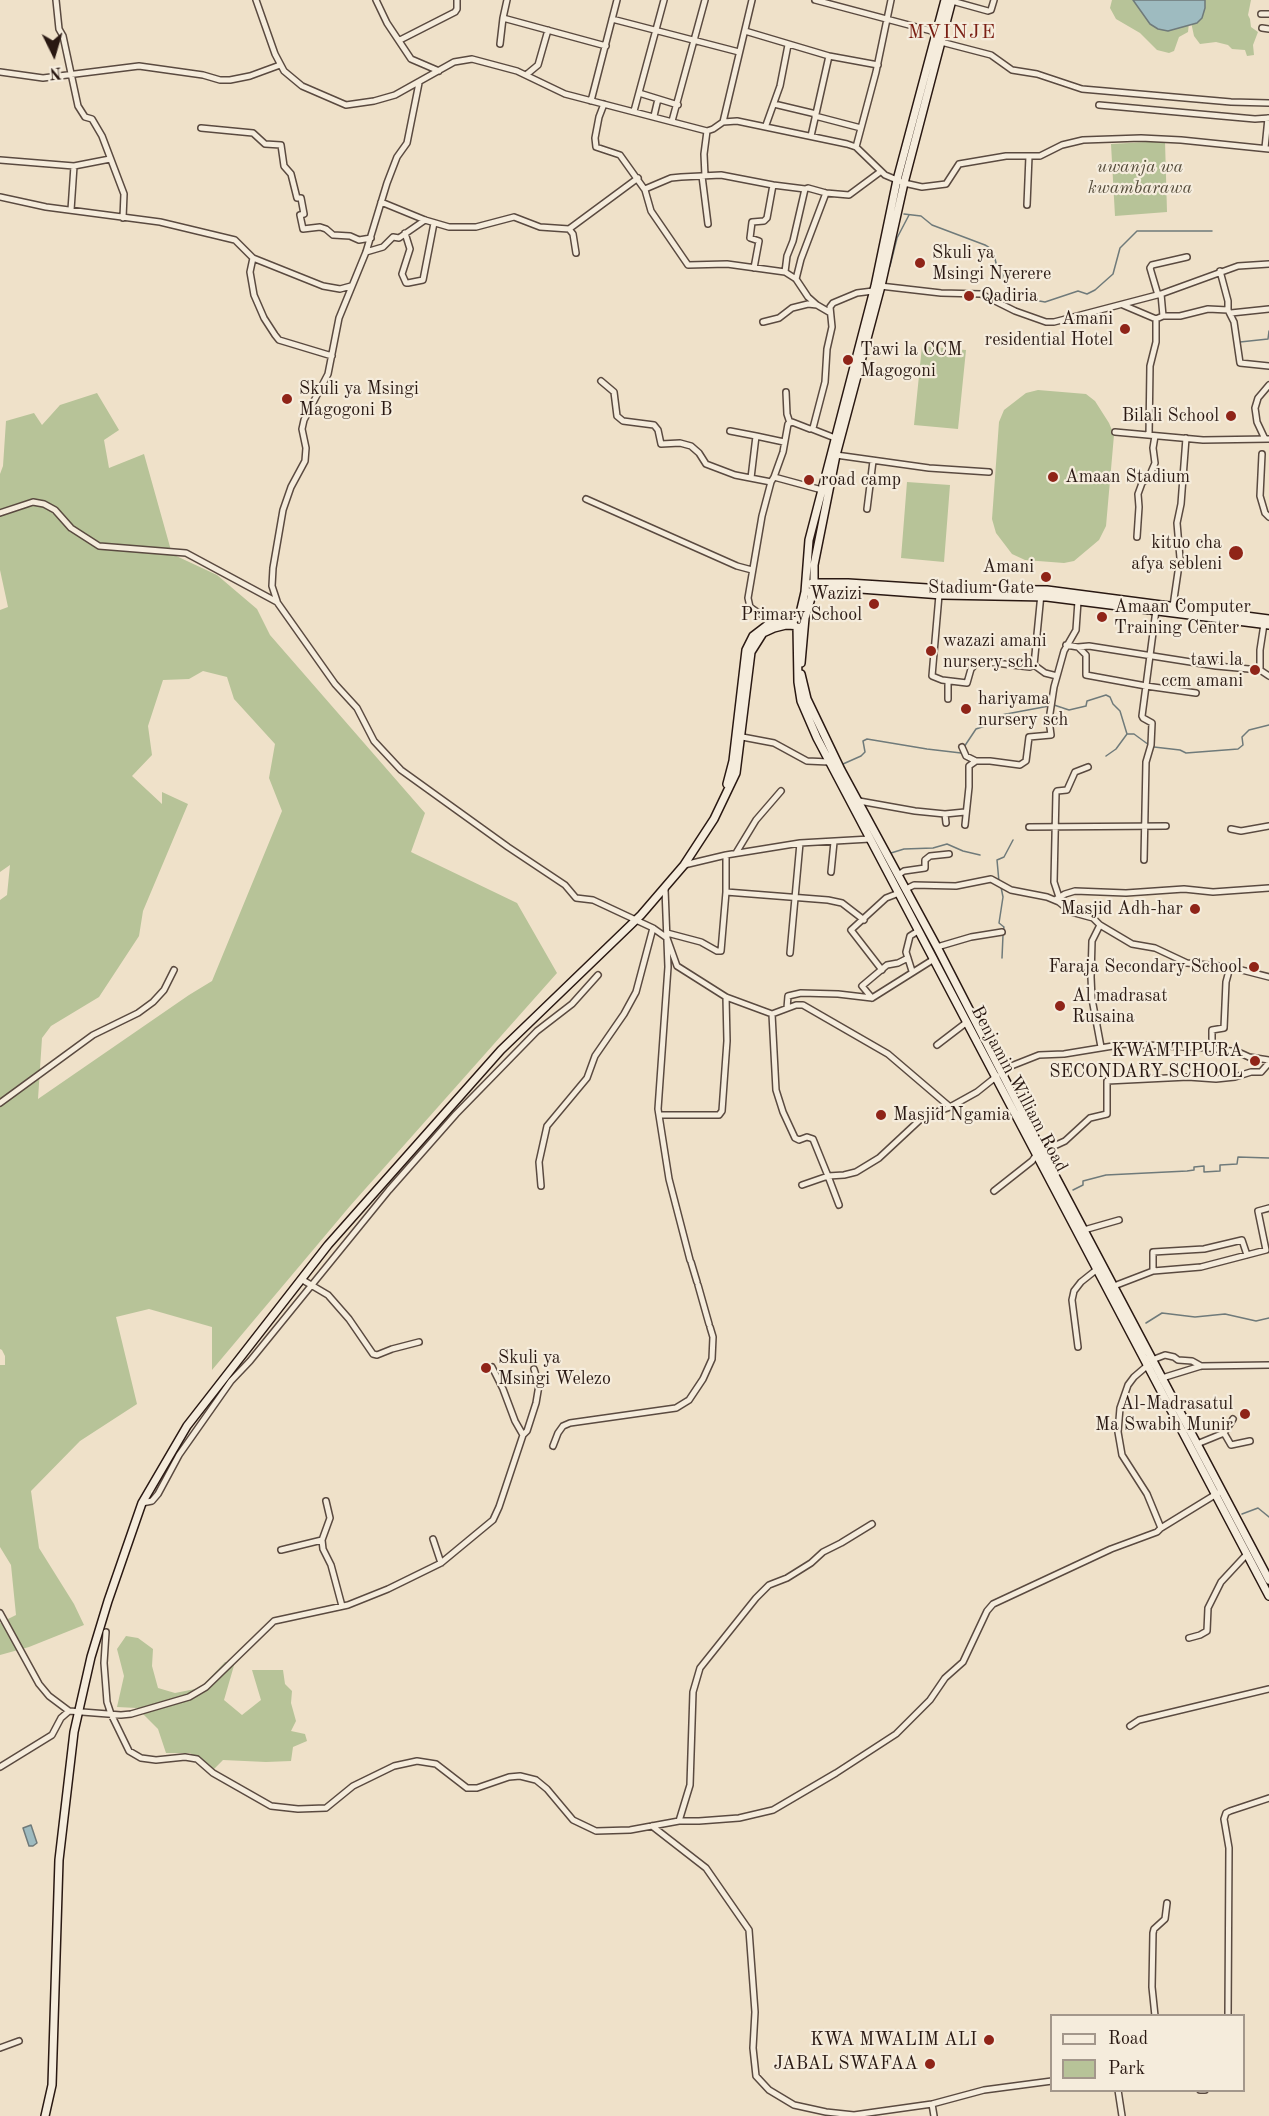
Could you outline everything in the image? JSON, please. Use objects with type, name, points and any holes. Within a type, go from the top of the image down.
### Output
[{"type":"main road","points":[[876,288],[901,182],[950,0]]},
{"type":"main road","points":[[901,182],[941,42],[940,33]]},
{"type":"main road","name":"Benjamin William Road","points":[[809,592],[806,583],[809,540],[876,288]]},
{"type":"main road","name":"Benjamin William Road","points":[[876,288],[836,455],[814,565],[815,583],[809,592],[801,623],[798,682],[801,701],[829,762],[870,839],[937,947],[1096,1270],[1150,1363],[1218,1493],[1269,1580]]},
{"type":"main road","points":[[806,583],[1041,593],[1173,606],[1267,623]]},
{"type":"main road","points":[[809,592],[848,588],[939,595],[1041,593],[1078,601],[1267,623]]},
{"type":"main road","points":[[45,2116],[52,2085],[54,2061],[59,1860],[74,1732],[101,1623],[142,1503],[187,1426],[335,1236],[501,1050],[636,920],[684,865],[714,819],[724,798],[739,736],[746,650],[753,636],[771,626],[801,623]]},
{"type":"main road","name":"Benjamin William Road","points":[[801,623],[801,668],[807,699],[841,770],[898,875],[918,931],[967,1022],[999,1073]]},
{"type":"main road","name":"Benjamin William Road","points":[[1039,1151],[1114,1286],[1150,1363],[1162,1378],[1197,1444],[1246,1554],[1269,1596]]},
{"type":"street","points":[[56,0],[59,28],[63,36],[78,106],[85,117],[92,119],[97,126],[124,194],[123,218]]},
{"type":"street","points":[[256,0],[284,72],[302,86],[346,105],[375,101],[395,95],[454,62],[472,59],[526,75],[565,94],[707,130],[723,122],[737,121],[766,125],[856,147],[880,172],[901,182],[922,187],[941,186],[952,178],[959,164],[1006,156],[1040,156],[1062,144],[1072,142],[1141,138],[1267,148],[1268,118],[1099,105]]},
{"type":"street","points":[[376,0],[387,23],[412,61],[439,71]]},
{"type":"street","points":[[400,40],[455,12],[456,0]]},
{"type":"street","points":[[500,44],[507,0]]},
{"type":"street","points":[[591,100],[606,46],[615,0]]},
{"type":"street","points":[[634,111],[664,0]]},
{"type":"street","points":[[672,121],[705,0]]},
{"type":"street","points":[[723,122],[752,0]]},
{"type":"street","points":[[815,0],[841,3],[886,19],[940,33]]},
{"type":"street","points":[[856,147],[878,65],[891,0]]},
{"type":"street","points":[[950,0],[990,11],[994,0]]},
{"type":"street","points":[[1261,14],[1269,14]]},
{"type":"street","points":[[503,18],[606,46]]},
{"type":"street","points":[[612,19],[739,52]]},
{"type":"street","points":[[526,75],[538,65],[548,30]]},
{"type":"street","points":[[745,31],[830,56],[878,65]]},
{"type":"street","points":[[941,42],[991,55],[1012,70],[1037,74],[1082,89],[1231,102],[1269,103]]},
{"type":"street","points":[[766,125],[780,86],[788,45]]},
{"type":"street","points":[[810,136],[830,56]]},
{"type":"street","points":[[0,72],[43,78],[139,66],[230,80],[250,76],[280,65]]},
{"type":"street","points":[[419,83],[407,143],[397,157],[356,280],[351,286],[339,318],[328,374],[304,420],[302,429],[306,448],[305,461],[291,487],[283,510],[272,586],[277,602],[335,684],[357,708],[374,741],[400,770],[565,885],[576,898],[593,900],[667,936],[701,942],[717,951],[722,951],[726,855]]},
{"type":"street","points":[[639,93],[678,105]]},
{"type":"street","points":[[654,116],[658,99]]},
{"type":"street","points":[[604,104],[595,138],[596,147],[621,154],[645,189],[651,211],[688,265],[727,264],[785,272],[796,279],[808,297],[830,312]]},
{"type":"street","points":[[774,104],[861,128]]},
{"type":"street","points":[[201,128],[253,133],[265,144],[282,145],[284,166],[291,174],[297,198],[301,198],[304,214],[300,215],[303,229],[320,227],[333,235],[350,236],[359,240],[370,238]]},
{"type":"street","points":[[707,130],[704,176],[708,224]]},
{"type":"street","points":[[1027,205],[1029,156]]},
{"type":"street","points":[[0,160],[74,166],[110,159]]},
{"type":"street","points":[[71,210],[74,166]]},
{"type":"street","points":[[645,189],[671,178],[721,175],[773,185],[849,195],[880,172]]},
{"type":"street","points":[[381,202],[425,220],[449,226],[476,227],[514,218],[540,228],[569,229],[638,178]]},
{"type":"street","points":[[754,268],[759,241],[750,238],[752,222],[764,221],[767,218],[773,185]]},
{"type":"street","points":[[785,272],[787,256],[793,241],[805,189]]},
{"type":"street","points":[[796,279],[801,259],[826,193]]},
{"type":"street","points":[[0,197],[46,207],[160,222],[235,240],[253,258],[323,286],[340,289],[351,286]]},
{"type":"street","points":[[366,252],[382,247],[388,239],[399,238],[425,220]]},
{"type":"street","points":[[405,233],[410,249],[402,274],[408,284],[423,280],[426,273],[434,223]]},
{"type":"street","points":[[569,229],[573,234],[576,253]]},
{"type":"street","points":[[1163,315],[1160,294],[1150,268],[1152,265],[1187,257]]},
{"type":"street","points":[[253,258],[250,272],[254,295],[264,318],[279,340],[332,356]]},
{"type":"street","points":[[812,429],[825,381],[827,349],[832,327],[830,312],[833,303],[857,293],[876,288],[981,294],[1015,311],[1046,322],[1054,322],[1160,294],[1238,266],[1269,264]]},
{"type":"street","points":[[1220,272],[1240,363],[1268,368]]},
{"type":"street","points":[[764,322],[779,318],[792,308],[817,304]]},
{"type":"street","points":[[1122,304],[1156,319]]},
{"type":"street","points":[[1156,319],[1163,315],[1180,316],[1208,309],[1230,312],[1269,309]]},
{"type":"street","points":[[1137,537],[1138,494],[1155,463],[1150,366],[1156,342],[1156,319]]},
{"type":"street","points":[[601,381],[614,392],[616,416],[623,421],[654,425],[658,430],[661,444],[680,443],[690,446],[699,453],[706,464],[735,475],[772,479],[822,490]]},
{"type":"street","points":[[1115,432],[1203,440],[1267,439],[1257,422],[1255,408],[1258,398],[1269,385]]},
{"type":"street","points":[[771,626],[750,607],[748,598],[762,516],[790,423],[787,414],[786,392]]},
{"type":"street","points":[[790,423],[835,438]]},
{"type":"street","points":[[730,430],[784,442]]},
{"type":"street","points":[[751,478],[756,436]]},
{"type":"street","points":[[1173,606],[1180,558],[1177,523],[1182,504],[1186,438]]},
{"type":"street","points":[[1262,453],[1260,496],[1265,513],[1269,517]]},
{"type":"street","points":[[836,455],[929,468],[989,472]]},
{"type":"street","points":[[867,509],[873,461]]},
{"type":"street","points":[[586,499],[737,566],[752,570]]},
{"type":"street","points":[[0,513],[33,502],[44,504],[55,510],[71,528],[99,546],[186,553],[277,602]]},
{"type":"street","points":[[1034,665],[1041,593]]},
{"type":"street","points":[[939,595],[932,675],[948,681],[967,683],[971,669],[978,661],[1030,667],[1034,665]]},
{"type":"street","points":[[965,825],[969,766],[976,761],[1020,765],[1026,761],[1029,737],[1051,735],[1051,705],[1066,645],[1076,630],[1078,601]]},
{"type":"street","points":[[1144,860],[1146,762],[1151,746],[1152,722],[1142,716],[1156,610]]},
{"type":"street","points":[[1260,670],[1260,650],[1267,623]]},
{"type":"street","points":[[1066,645],[1089,646],[1216,666],[1260,670],[1269,676]]},
{"type":"street","points":[[1078,647],[1086,655],[1086,675],[1196,693]]},
{"type":"street","points":[[1034,665],[1045,673],[1057,676]]},
{"type":"street","points":[[948,681],[948,699]]},
{"type":"street","points":[[739,736],[774,743],[807,761],[829,762]]},
{"type":"street","points":[[962,749],[976,761]]},
{"type":"street","points":[[1057,899],[1054,882],[1056,793],[1066,790],[1075,772],[1088,767]]},
{"type":"street","points":[[736,853],[756,820],[781,791]]},
{"type":"street","points":[[859,801],[915,811],[945,814],[965,812]]},
{"type":"street","points":[[945,814],[946,823]]},
{"type":"street","points":[[1029,827],[1166,826]]},
{"type":"street","points":[[1231,829],[1241,831],[1269,826]]},
{"type":"street","points":[[684,865],[736,853],[800,843],[870,839]]},
{"type":"street","points":[[831,872],[834,842]]},
{"type":"street","points":[[790,952],[800,843]]},
{"type":"street","points":[[898,875],[904,871],[925,868],[925,860],[930,856],[949,854]]},
{"type":"street","points":[[882,970],[851,933],[851,930],[886,898],[914,885],[956,886],[991,879],[1011,890],[1057,899],[1071,912],[1093,918],[1100,925],[1132,944],[1155,948],[1181,961],[1230,967],[1269,976]]},
{"type":"street","points":[[1057,899],[1075,891],[1213,892],[1269,888]]},
{"type":"street","points":[[553,1446],[563,1426],[676,1408],[689,1400],[704,1379],[712,1359],[713,1337],[669,1179],[658,1114],[668,967],[665,889]]},
{"type":"street","points":[[726,892],[842,903],[864,920]]},
{"type":"street","points":[[1100,925],[1092,941],[1091,977],[1092,999],[1101,1047]]},
{"type":"street","points":[[541,1186],[539,1162],[548,1126],[588,1078],[595,1056],[636,992],[653,928]]},
{"type":"street","points":[[912,972],[906,952],[910,936],[918,931]]},
{"type":"street","points":[[937,947],[971,937],[1002,932]]},
{"type":"street","points":[[667,936],[677,966],[726,997],[772,1014],[796,1005],[803,1005],[871,1042],[950,1107]]},
{"type":"street","points":[[872,998],[862,986],[887,966],[908,958]]},
{"type":"street","points":[[787,1008],[789,996],[801,993],[872,998],[934,960]]},
{"type":"street","points":[[1212,1048],[1212,1030],[1224,1028],[1226,982],[1230,967]]},
{"type":"street","points":[[0,1103],[93,1035],[138,1014],[164,990],[174,970]]},
{"type":"street","points":[[142,1503],[152,1501],[158,1494],[179,1455],[231,1381],[373,1209],[456,1114],[537,1031],[572,1004],[598,975]]},
{"type":"street","points":[[658,1114],[719,1115],[722,1111],[726,997]]},
{"type":"street","points":[[772,1014],[776,1090],[783,1112],[796,1140],[807,1137],[813,1139],[839,1204]]},
{"type":"street","points":[[937,1045],[967,1022]]},
{"type":"street","points":[[802,1185],[828,1176],[856,1172],[879,1158],[923,1117],[950,1107],[977,1092],[999,1073],[1039,1055],[1064,1054],[1125,1044],[1212,1048],[1238,1052],[1269,1062],[1261,1072],[1251,1072],[1235,1077],[1107,1081],[1107,1114],[1090,1118],[1065,1141],[1039,1151],[1032,1161],[994,1191]]},
{"type":"street","points":[[1114,1286],[1153,1271],[1201,1267],[1267,1250],[1258,1211],[1269,1208]]},
{"type":"street","points":[[1084,1230],[1119,1220]]},
{"type":"street","points":[[1153,1271],[1153,1252],[1204,1249],[1242,1240],[1247,1255]]},
{"type":"street","points":[[1078,1347],[1072,1300],[1074,1291],[1096,1270]]},
{"type":"street","points":[[301,1279],[328,1295],[367,1343],[373,1354],[377,1355],[419,1342]]},
{"type":"street","points":[[1161,1528],[1147,1494],[1122,1455],[1118,1432],[1120,1408],[1128,1385],[1134,1377],[1150,1363],[1165,1355],[1178,1360],[1192,1361],[1200,1366]]},
{"type":"street","points":[[1162,1378],[1200,1366],[1269,1365]]},
{"type":"street","points":[[492,1367],[523,1435]]},
{"type":"street","points":[[0,1613],[39,1684],[49,1696],[69,1711],[131,1714],[189,1697],[206,1687],[274,1622],[342,1606],[388,1589],[441,1563],[493,1520],[500,1507],[523,1435],[527,1431],[537,1403],[539,1385],[534,1369]]},
{"type":"street","points":[[1197,1444],[1224,1432],[1233,1419]]},
{"type":"street","points":[[1224,1432],[1231,1445],[1250,1441]]},
{"type":"street","points":[[106,1632],[104,1663],[106,1696],[111,1714],[129,1751],[141,1758],[156,1760],[197,1759],[213,1773],[271,1806],[326,1808],[353,1786],[394,1766],[426,1761],[436,1764],[467,1788],[477,1788],[509,1777],[520,1776],[536,1780],[547,1789],[573,1820],[596,1831],[614,1831],[679,1821],[739,1818],[773,1810],[896,1734],[930,1700],[945,1678],[963,1662],[993,1604],[1111,1549],[1157,1532],[1218,1493]]},
{"type":"street","points":[[326,1501],[330,1522],[322,1540],[323,1550],[331,1565],[342,1606]]},
{"type":"street","points":[[679,1821],[690,1785],[693,1692],[700,1668],[768,1585],[787,1578],[811,1563],[823,1552],[872,1524]]},
{"type":"street","points":[[433,1539],[441,1563]]},
{"type":"street","points":[[281,1550],[322,1540]]},
{"type":"street","points":[[1189,1638],[1208,1631],[1208,1608],[1221,1582],[1246,1554]]},
{"type":"street","points":[[1130,1726],[1139,1720],[1269,1689]]},
{"type":"street","points":[[0,1767],[52,1736],[61,1718],[69,1711]]},
{"type":"street","points":[[1228,2014],[1229,1848],[1224,1819],[1226,1813],[1230,1811],[1269,1798]]},
{"type":"street","points":[[652,1826],[706,1868],[749,1930],[755,2012],[753,2049],[756,2076],[769,2091],[794,2105],[854,2115],[932,2104],[984,2091],[1050,2081]]},
{"type":"street","points":[[1155,2014],[1152,1987],[1153,1933],[1154,1929],[1165,1919],[1167,1903]]},
{"type":"street","points":[[0,2048],[19,2041]]},
{"type":"street","points":[[1118,2092],[1122,2116]]},
{"type":"street","points":[[932,2104],[934,2116]]},
{"type":"green space","points":[[1112,0],[1251,0],[1248,15],[1251,27],[1258,32],[1253,45],[1254,55],[1247,56],[1245,50],[1232,49],[1228,45],[1216,42],[1200,44],[1194,36],[1191,22],[1188,32],[1179,37],[1174,51],[1169,53],[1157,50],[1140,33],[1116,19],[1110,8]]},
{"type":"green space","name":"uwanja wa kwambarawa","points":[[1165,141],[1167,212],[1115,216],[1111,144]]},
{"type":"green space","points":[[922,346],[966,350],[958,429],[914,425]]},
{"type":"green space","name":"Amaan Stadium","points":[[1038,390],[1086,394],[1095,401],[1114,435],[1106,526],[1099,540],[1074,561],[1064,563],[1025,560],[1012,554],[996,533],[992,519],[999,422],[1004,410],[1026,393]]},
{"type":"green space","points":[[97,393],[119,430],[104,440],[109,468],[144,454],[172,554],[217,575],[257,609],[270,635],[425,813],[411,852],[517,903],[557,973],[350,1206],[212,1370],[212,1327],[149,1309],[116,1317],[137,1404],[80,1441],[31,1491],[39,1548],[74,1604],[84,1625],[29,1647],[0,1655],[0,1623],[16,1615],[11,1565],[0,1547],[0,1365],[5,1365],[5,1356],[0,1349],[0,900],[7,895],[10,865],[0,872],[0,610],[8,607],[0,570],[0,474],[3,466],[6,421],[34,413],[42,425],[60,405]],"holes":[[[203,671],[227,677],[234,699],[275,744],[269,778],[282,811],[212,981],[38,1099],[42,1038],[51,1026],[99,997],[139,936],[143,911],[188,804],[162,792],[162,804],[132,776],[152,755],[148,726],[163,680],[189,679]]]},
{"type":"green space","points":[[907,482],[950,485],[944,562],[901,558]]},
{"type":"green space","points":[[126,1636],[138,1638],[153,1649],[152,1666],[158,1688],[175,1693],[200,1688],[225,1662],[235,1662],[224,1700],[242,1715],[261,1700],[252,1670],[283,1670],[285,1684],[292,1691],[291,1703],[296,1721],[291,1731],[305,1734],[307,1741],[293,1747],[291,1761],[223,1760],[214,1769],[190,1753],[166,1753],[158,1729],[137,1708],[117,1707],[124,1676],[117,1649]]},
{"type":"water","points":[[1133,0],[1205,0],[1205,8],[1202,18],[1197,23],[1168,31],[1150,24]]},
{"type":"water","points":[[31,1825],[37,1843],[29,1846],[23,1828]]},
{"type":"waterway","points":[[904,214],[921,216],[932,225],[985,245],[993,250],[996,263],[1003,275],[1002,279],[1013,291],[1045,302],[1078,291],[1087,294],[1095,290],[1113,274],[1120,248],[1137,231],[1212,231]]},
{"type":"waterway","points":[[890,266],[897,238],[909,215]]},
{"type":"waterway","points":[[1240,342],[1268,339],[1269,331]]},
{"type":"waterway","points":[[1054,705],[1069,710],[1086,706],[1087,701],[1106,695],[1120,711],[1127,734]]},
{"type":"waterway","points":[[964,747],[976,729],[1001,715],[1049,706]]},
{"type":"waterway","points":[[1154,747],[1180,750],[1186,753],[1238,749],[1243,745],[1242,737],[1249,730],[1269,725]]},
{"type":"waterway","points":[[1106,756],[1116,749],[1127,734],[1134,734],[1149,745]]},
{"type":"waterway","points":[[843,764],[865,752],[863,741],[867,739],[927,749],[961,753],[962,751]]},
{"type":"waterway","points":[[999,882],[997,860],[1004,857],[1013,840]]},
{"type":"waterway","points":[[891,853],[904,849],[933,848],[947,844],[980,855]]},
{"type":"waterway","points":[[1001,887],[1003,897],[999,923],[1004,927],[1003,930]]},
{"type":"waterway","points":[[1002,958],[1003,935]]},
{"type":"waterway","points":[[1073,1190],[1083,1185],[1083,1181],[1106,1175],[1187,1171],[1194,1170],[1194,1167],[1204,1166],[1204,1172],[1220,1171],[1220,1165],[1237,1164],[1238,1157],[1269,1158]]},
{"type":"waterway","points":[[1146,1323],[1162,1313],[1195,1317],[1225,1314],[1256,1321],[1269,1318]]},
{"type":"waterway","points":[[1242,1514],[1258,1508],[1269,1517]]},
{"type":"place","name":"Skuli ya Msingi Nyerere","points":[[920,263]]},
{"type":"place","name":"Qadiria","points":[[969,296]]},
{"type":"place","name":"Amani residential Hotel","points":[[1125,329]]},
{"type":"place","name":"Tawi la CCM Magogoni","points":[[848,360]]},
{"type":"place","name":"Skuli ya Msingi Magogoni B","points":[[287,399]]},
{"type":"place","name":"Bilali School","points":[[1231,416]]},
{"type":"place","name":"Amaan Stadium","points":[[1053,477]]},
{"type":"place","name":"road camp","points":[[809,480]]},
{"type":"place","name":"kituo cha afya sebleni","points":[[1236,553]]},
{"type":"place","name":"Amani Stadium Gate","points":[[1046,577]]},
{"type":"place","name":"Wazizi Primary School","points":[[874,604]]},
{"type":"place","name":"Amaan Computer Training Center","points":[[1102,617]]},
{"type":"place","name":"wazazi amani nursery sch.","points":[[931,651]]},
{"type":"place","name":"tawi la ccm amani","points":[[1255,670]]},
{"type":"place","name":"hariyama nursery sch","points":[[966,709]]},
{"type":"place","name":"Masjid Adh-har","points":[[1195,909]]},
{"type":"place","name":"Faraja Secondary School","points":[[1254,967]]},
{"type":"place","name":"Al madrasat Rusaina","points":[[1060,1006]]},
{"type":"place","name":"KWAMTIPURA SECONDARY SCHOOL","points":[[1255,1061]]},
{"type":"place","name":"Masjid Ngamia","points":[[881,1115]]},
{"type":"place","name":"Skuli ya Msingi Welezo","points":[[486,1368]]},
{"type":"place","name":"Al-Madrasatul Ma Swabih Munir","points":[[1245,1414]]},
{"type":"place","name":"KWA MWALIM ALI","points":[[989,2040]]},
{"type":"place","name":"JABAL SWAFAA","points":[[930,2064]]},
{"type":"district","name":"MVINJE","points":[[952,33]]}]
